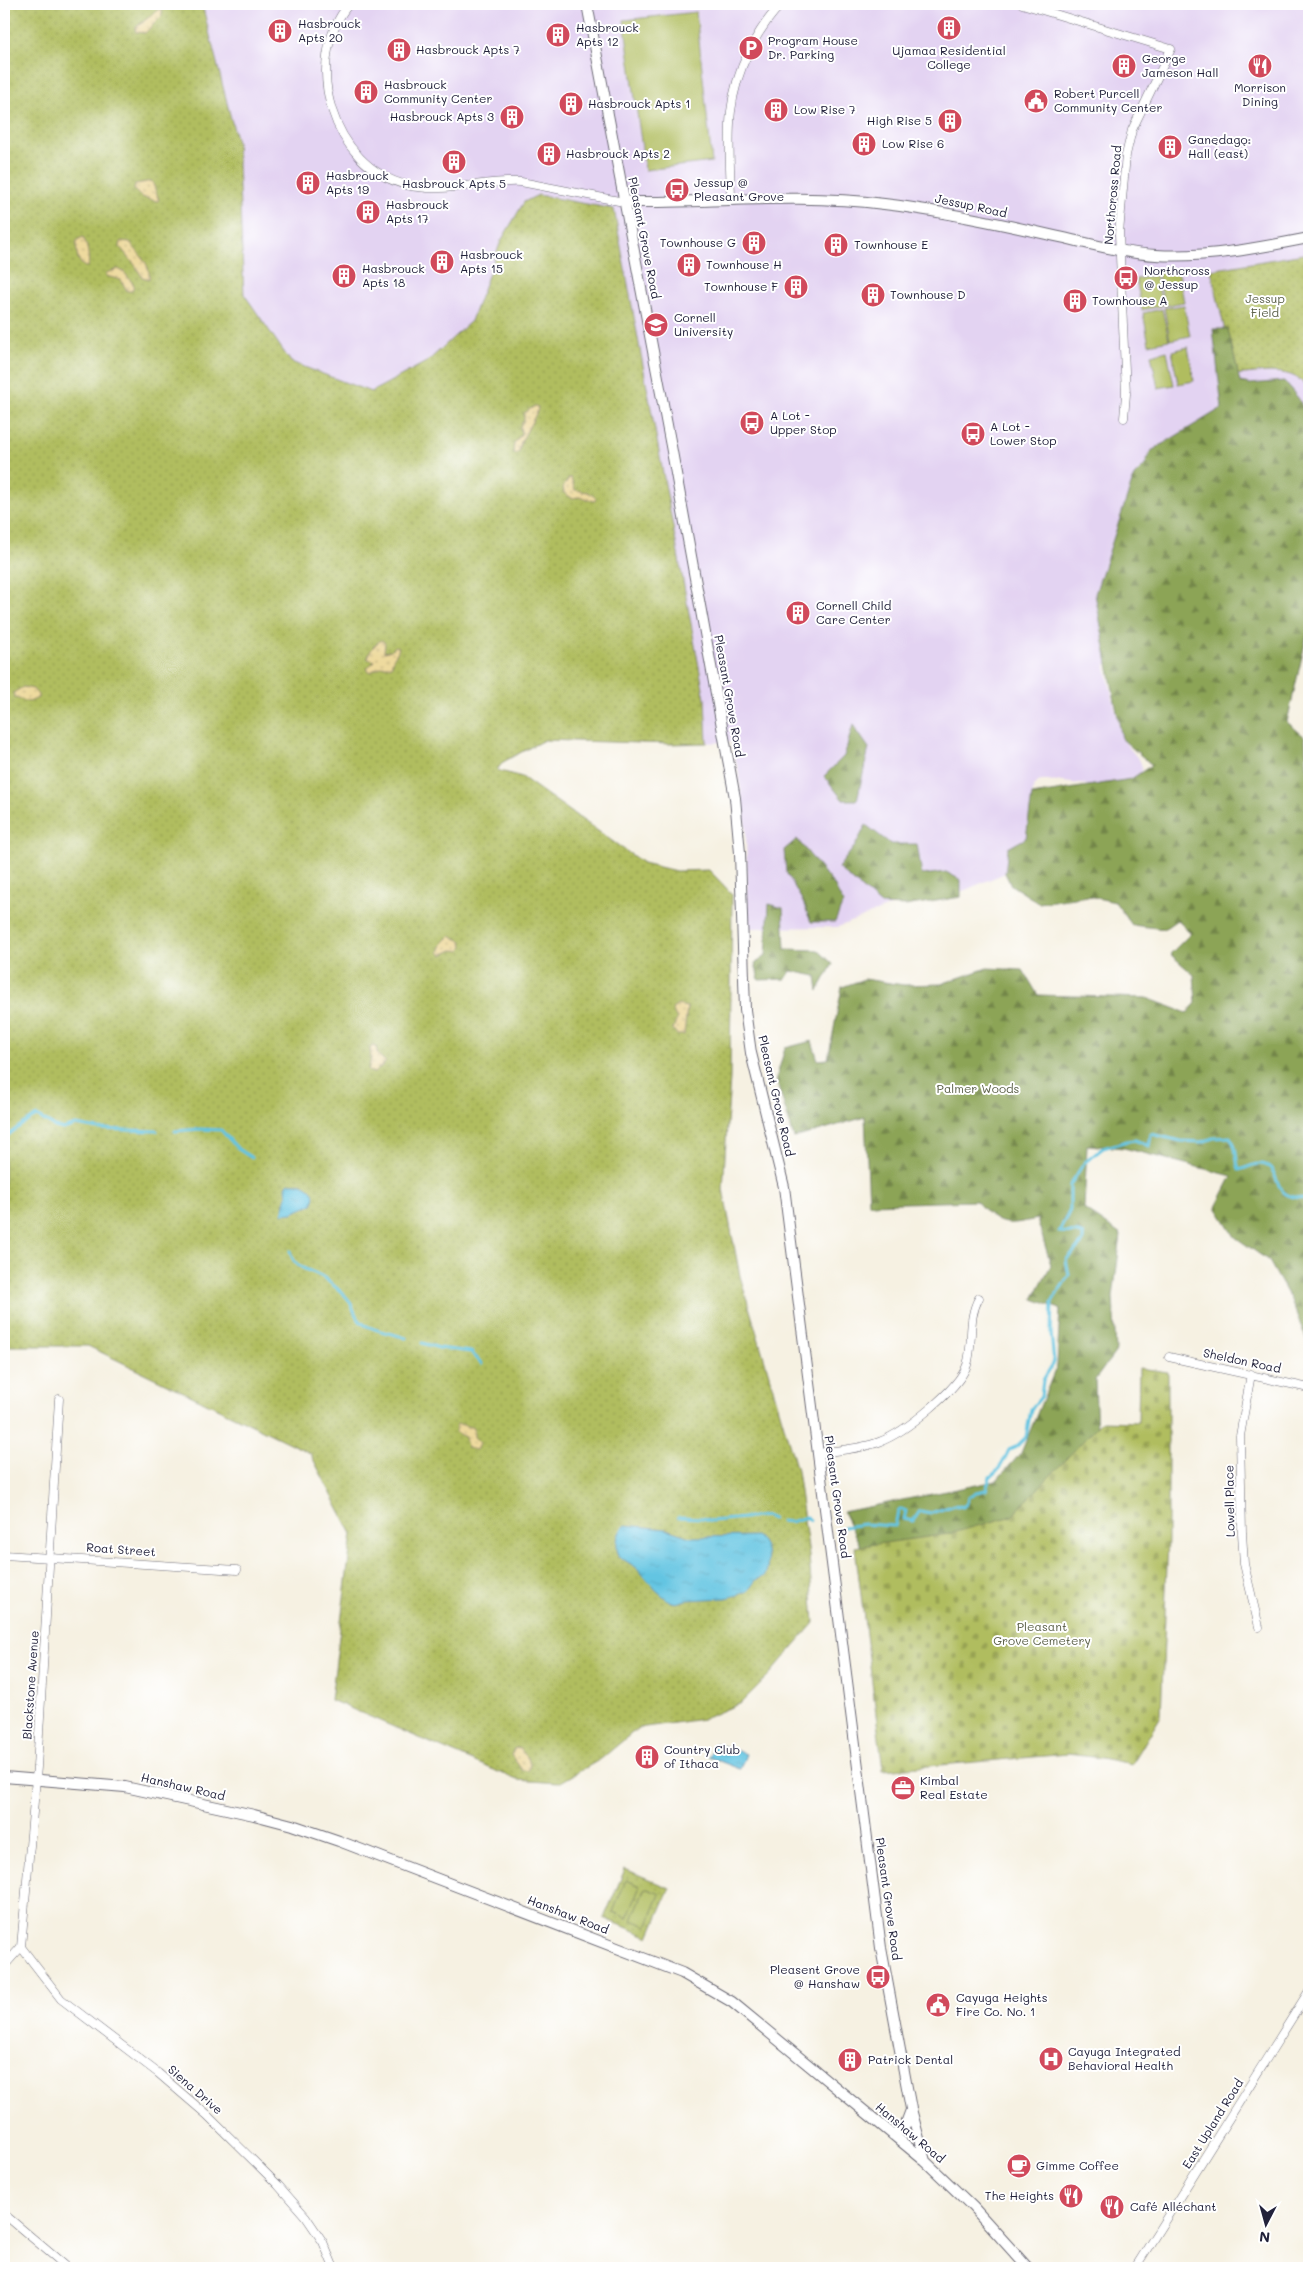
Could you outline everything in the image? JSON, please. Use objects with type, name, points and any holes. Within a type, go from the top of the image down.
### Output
[{"type":"street","points":[[349,4],[336,26],[330,46],[326,68],[328,89],[337,126],[355,151],[378,172],[396,181],[426,188],[496,182],[521,182],[624,202]]},
{"type":"street","name":"Pleasant Grove Road","points":[[587,4],[671,446],[735,798],[740,853],[745,1010],[751,1053],[784,1187],[879,1930],[911,2109],[925,2162]]},
{"type":"street","points":[[731,199],[729,126],[732,93],[740,71],[759,32],[782,4]]},
{"type":"street","name":"Northcross Road","points":[[1022,4],[1171,49],[1136,121],[1128,142],[1119,249],[1126,394],[1124,418]]},
{"type":"street","name":"Jessup Road","points":[[624,202],[731,199],[842,200],[953,213],[1119,249],[1156,255],[1240,252],[1309,238]]},
{"type":"street","points":[[819,1454],[884,1440],[917,1419],[956,1383],[966,1366],[973,1309],[979,1298]]},
{"type":"street","name":"Sheldon Road","points":[[1169,1357],[1309,1388]]},
{"type":"street","name":"Lowell Place","points":[[1251,1374],[1240,1436],[1242,1533],[1246,1573],[1258,1627]]},
{"type":"street","name":"Blackstone Avenue","points":[[21,1947],[36,1778],[58,1398]]},
{"type":"street","name":"Roat Street","points":[[4,1555],[237,1570]]},
{"type":"street","name":"Hanshaw Road","points":[[4,1777],[125,1786],[292,1825],[339,1841],[682,1973],[732,2002],[925,2162],[963,2197],[1028,2268]]},
{"type":"street","points":[[4,1966],[21,1947]]},
{"type":"street","name":"Siena Drive","points":[[21,1947],[61,1999],[165,2078],[218,2125],[278,2185],[306,2217],[318,2235],[334,2268]]},
{"type":"street","name":"East Upland Road","points":[[1135,2268],[1309,1992]]},
{"type":"street","points":[[893,2135],[908,2121],[911,2109]]},
{"type":"street","points":[[4,2214],[68,2268]]},
{"type":"shaded area","name":"Cornell University","points":[[4,4],[1309,4],[1309,645],[1105,664],[1122,739],[1140,761],[1142,767],[1140,774],[1116,785],[1089,785],[1046,780],[1038,782],[1034,787],[1032,795],[1031,826],[1026,838],[1008,848],[1005,873],[963,891],[899,903],[838,927],[748,928],[746,832],[738,769],[731,742],[673,744],[544,740],[503,762],[496,770]]},
{"type":"green space","points":[[4,4],[202,4],[237,142],[244,294],[291,362],[371,392],[428,361],[471,321],[501,241],[524,202],[538,195],[614,209],[705,699],[707,743],[673,744],[544,740],[503,762],[497,770],[522,777],[643,863],[676,871],[709,870],[732,894],[730,1078],[723,1189],[740,1276],[797,1470],[809,1555],[814,1623],[769,1675],[741,1703],[703,1719],[638,1728],[601,1759],[559,1783],[517,1780],[331,1700],[352,1534],[310,1453],[88,1346],[4,1346]]},
{"type":"green space","points":[[696,12],[712,162],[645,170],[624,20]]},
{"type":"green space","name":"Jessup Field","points":[[1309,253],[1309,390],[1303,382],[1286,374],[1265,372],[1235,375],[1211,270]]},
{"type":"green space","points":[[1178,270],[1184,302],[1164,306],[1158,274]]},
{"type":"green space","points":[[1156,275],[1162,306],[1142,310],[1136,279]]},
{"type":"green space","points":[[1184,305],[1190,336],[1170,340],[1164,308]]},
{"type":"green space","points":[[1162,309],[1169,340],[1149,344],[1143,313]]},
{"type":"green space","name":"Palmer Woods","points":[[1213,329],[1228,329],[1240,382],[1250,384],[1284,381],[1299,399],[1309,419],[1309,626],[1287,722],[1305,737],[1309,796],[1309,1346],[1291,1300],[1269,1261],[1235,1237],[1216,1207],[1232,1176],[1124,1148],[1087,1145],[1084,1209],[1121,1235],[1113,1297],[1116,1351],[1095,1380],[1097,1433],[1009,1527],[862,1549],[843,1512],[996,1481],[1021,1453],[1057,1365],[1060,1309],[1033,1299],[1051,1265],[1037,1219],[1017,1223],[1003,1222],[991,1216],[976,1201],[869,1204],[865,1117],[794,1138],[776,1079],[785,1048],[812,1041],[818,1060],[828,1059],[842,987],[864,979],[904,985],[941,984],[987,968],[1023,970],[1038,995],[1147,998],[1187,1013],[1196,1003],[1194,975],[1170,954],[1191,933],[1177,920],[1164,929],[1132,925],[1115,902],[1088,896],[1039,903],[1011,885],[1005,873],[1008,848],[1026,838],[1032,795],[1131,779],[1152,765],[1122,739],[1095,594],[1134,476],[1145,465],[1151,451],[1222,408]]},
{"type":"green space","points":[[1188,347],[1194,381],[1178,384],[1172,351]]},
{"type":"green space","points":[[1167,351],[1174,385],[1158,388],[1151,355]]},
{"type":"green space","points":[[853,725],[869,748],[857,800],[843,800],[824,776],[844,756]]},
{"type":"green space","points":[[866,825],[891,844],[917,844],[922,875],[946,872],[961,880],[961,897],[905,906],[881,905],[838,868],[855,846]]},
{"type":"green space","points":[[797,839],[834,885],[843,903],[835,922],[811,922],[802,900],[786,872],[784,850]]},
{"type":"green space","points":[[769,904],[783,908],[785,949],[818,950],[833,964],[818,991],[816,976],[791,971],[786,979],[759,980],[755,963],[766,955]]},
{"type":"green space","name":"Pleasant Grove Cemetery","points":[[1139,1368],[1168,1372],[1168,1539],[1161,1716],[1132,1764],[1068,1754],[883,1770],[855,1547],[949,1534],[1012,1516],[1102,1421],[1138,1422]]},
{"type":"green space","points":[[625,1869],[670,1888],[649,1937],[604,1918]]},
{"type":"green space","points":[[626,1880],[640,1886],[627,1918],[613,1912]]},
{"type":"green space","points":[[645,1888],[660,1894],[647,1926],[632,1920]]},
{"type":"sand","points":[[159,9],[162,10],[162,16],[145,33],[136,32],[135,28]]},
{"type":"sand","points":[[152,181],[159,200],[157,201],[141,197],[134,190],[135,184]]},
{"type":"sand","points":[[83,237],[89,260],[88,266],[85,267],[78,259],[76,247],[77,240]]},
{"type":"sand","points":[[121,241],[130,242],[146,263],[149,279],[142,277],[120,247]]},
{"type":"sand","points":[[118,269],[124,272],[134,285],[132,291],[127,291],[121,280],[106,276],[106,273]]},
{"type":"sand","points":[[535,406],[538,407],[537,412],[521,442],[519,452],[515,454],[513,452],[514,444],[521,434],[520,426],[524,420],[524,413]]},
{"type":"sand","points":[[571,478],[575,490],[588,492],[596,498],[595,501],[579,497],[572,498],[564,493],[563,487]]},
{"type":"sand","points":[[382,640],[385,643],[384,652],[391,650],[395,646],[399,647],[392,666],[383,666],[370,672],[367,671],[368,667],[375,661],[368,659],[369,653]]},
{"type":"sand","points":[[23,687],[33,689],[38,698],[29,702],[15,698],[13,693]]},
{"type":"sand","points":[[450,936],[462,941],[461,951],[453,950],[442,955],[439,952],[442,944]]},
{"type":"sand","points":[[678,1005],[687,1007],[684,1035],[677,1035],[673,1029],[677,1019],[672,1009]]},
{"type":"sand","points":[[372,1046],[376,1047],[378,1055],[386,1062],[374,1073],[368,1071],[371,1058],[370,1049]]},
{"type":"sand","points":[[456,1425],[474,1428],[474,1437],[480,1443],[476,1450],[467,1448],[465,1437],[456,1433]]},
{"type":"sand","points":[[515,1748],[520,1749],[528,1758],[530,1765],[528,1771],[522,1770],[511,1755]]},
{"type":"water","points":[[289,1183],[301,1184],[310,1189],[315,1196],[313,1204],[292,1213],[282,1214],[287,1196],[286,1186]]},
{"type":"water","points":[[625,1525],[666,1529],[690,1537],[756,1536],[760,1539],[767,1554],[767,1571],[765,1576],[756,1580],[748,1591],[738,1595],[726,1598],[686,1600],[676,1603],[669,1601],[656,1590],[637,1568],[618,1556],[617,1539]]},
{"type":"water","points":[[715,1743],[746,1754],[740,1769],[709,1757]]},
{"type":"waterway","points":[[4,1139],[20,1126],[37,1116],[55,1127],[63,1129],[76,1125],[98,1129],[157,1131]]},
{"type":"waterway","points":[[175,1131],[221,1130],[238,1149],[252,1158]]},
{"type":"waterway","points":[[844,1527],[864,1524],[895,1526],[898,1512],[901,1509],[906,1511],[904,1519],[913,1521],[920,1511],[931,1513],[955,1505],[963,1507],[967,1503],[968,1497],[976,1492],[986,1490],[990,1477],[999,1468],[1009,1450],[1016,1447],[1026,1437],[1031,1409],[1041,1397],[1043,1380],[1054,1362],[1051,1333],[1052,1302],[1069,1275],[1066,1260],[1083,1242],[1083,1235],[1059,1232],[1070,1210],[1070,1185],[1084,1163],[1103,1148],[1135,1140],[1149,1146],[1151,1134],[1181,1141],[1202,1142],[1213,1138],[1230,1137],[1233,1141],[1239,1170],[1256,1164],[1265,1165],[1273,1171],[1279,1186],[1286,1194],[1309,1200]]},
{"type":"waterway","points":[[290,1251],[292,1258],[301,1267],[323,1277],[344,1294],[361,1323],[406,1338]]},
{"type":"waterway","points":[[422,1343],[439,1348],[471,1352],[482,1364]]},
{"type":"waterway","points":[[678,1517],[702,1518],[712,1521],[766,1516],[773,1519]]},
{"type":"waterway","points":[[781,1521],[790,1522],[806,1517],[810,1520]]},
{"type":"place","name":"Ujamaa Residential College","points":[[949,28]]},
{"type":"place","name":"Hasbrouck Apts 20","points":[[280,31]]},
{"type":"place","name":"Hasbrouck Apts 12","points":[[558,35]]},
{"type":"place","name":"Program House Dr. Parking","points":[[751,48]]},
{"type":"place","name":"Hasbrouck Apts 7","points":[[399,50]]},
{"type":"place","name":"George Jameson Hall","points":[[1124,66]]},
{"type":"place","name":"Morrison Dining","points":[[1260,66]]},
{"type":"place","name":"Hasbrouck Community Center","points":[[366,92]]},
{"type":"place","name":"Robert Purcell Community Center","points":[[1036,101]]},
{"type":"place","name":"Hasbrouck Apts 1","points":[[571,104]]},
{"type":"place","name":"Low Rise 7","points":[[776,110]]},
{"type":"place","name":"Hasbrouck Apts 3","points":[[512,117]]},
{"type":"place","name":"High Rise 5","points":[[950,121]]},
{"type":"place","name":"Low Rise 6","points":[[864,144]]},
{"type":"place","name":"Ganędagǫ: Hall (east)","points":[[1170,147]]},
{"type":"place","name":"Hasbrouck Apts 2","points":[[549,154]]},
{"type":"place","name":"Hasbrouck Apts 5","points":[[454,162]]},
{"type":"place","name":"Hasbrouck Apts 19","points":[[308,183]]},
{"type":"place","name":"Jessup @ Pleasant Grove","points":[[677,190]]},
{"type":"place","name":"Hasbrouck Apts 17","points":[[368,212]]},
{"type":"place","name":"Townhouse G","points":[[754,243]]},
{"type":"place","name":"Townhouse E","points":[[836,245]]},
{"type":"place","name":"Hasbrouck Apts 15","points":[[442,262]]},
{"type":"place","name":"Townhouse H","points":[[689,265]]},
{"type":"place","name":"Hasbrouck Apts 18","points":[[344,276]]},
{"type":"place","name":"Northcross @ Jessup","points":[[1126,278]]},
{"type":"place","name":"Townhouse F","points":[[796,287]]},
{"type":"place","name":"Townhouse D","points":[[873,295]]},
{"type":"place","name":"Townhouse A","points":[[1075,301]]},
{"type":"place","name":"Cornell University","points":[[656,325]]},
{"type":"place","name":"A Lot - Upper Stop","points":[[752,423]]},
{"type":"place","name":"A Lot - Lower Stop","points":[[973,434]]},
{"type":"place","name":"Cornell Child Care Center","points":[[798,613]]},
{"type":"place","name":"Country Club of Ithaca","points":[[647,1757]]},
{"type":"place","name":"Kimbal Real Estate","points":[[903,1788]]},
{"type":"place","name":"Pleasent Grove @ Hanshaw","points":[[878,1977]]},
{"type":"place","name":"Cayuga Heights Fire Co. No. 1","points":[[938,2005]]},
{"type":"place","name":"Cayuga Integrated Behavioral Health","points":[[1051,2059]]},
{"type":"place","name":"Patrick Dental","points":[[850,2060]]},
{"type":"place","name":"Gimme Coffee","points":[[1019,2166]]},
{"type":"place","name":"The Heights","points":[[1071,2196]]},
{"type":"place","name":"Café Alléchant","points":[[1112,2207]]}]
